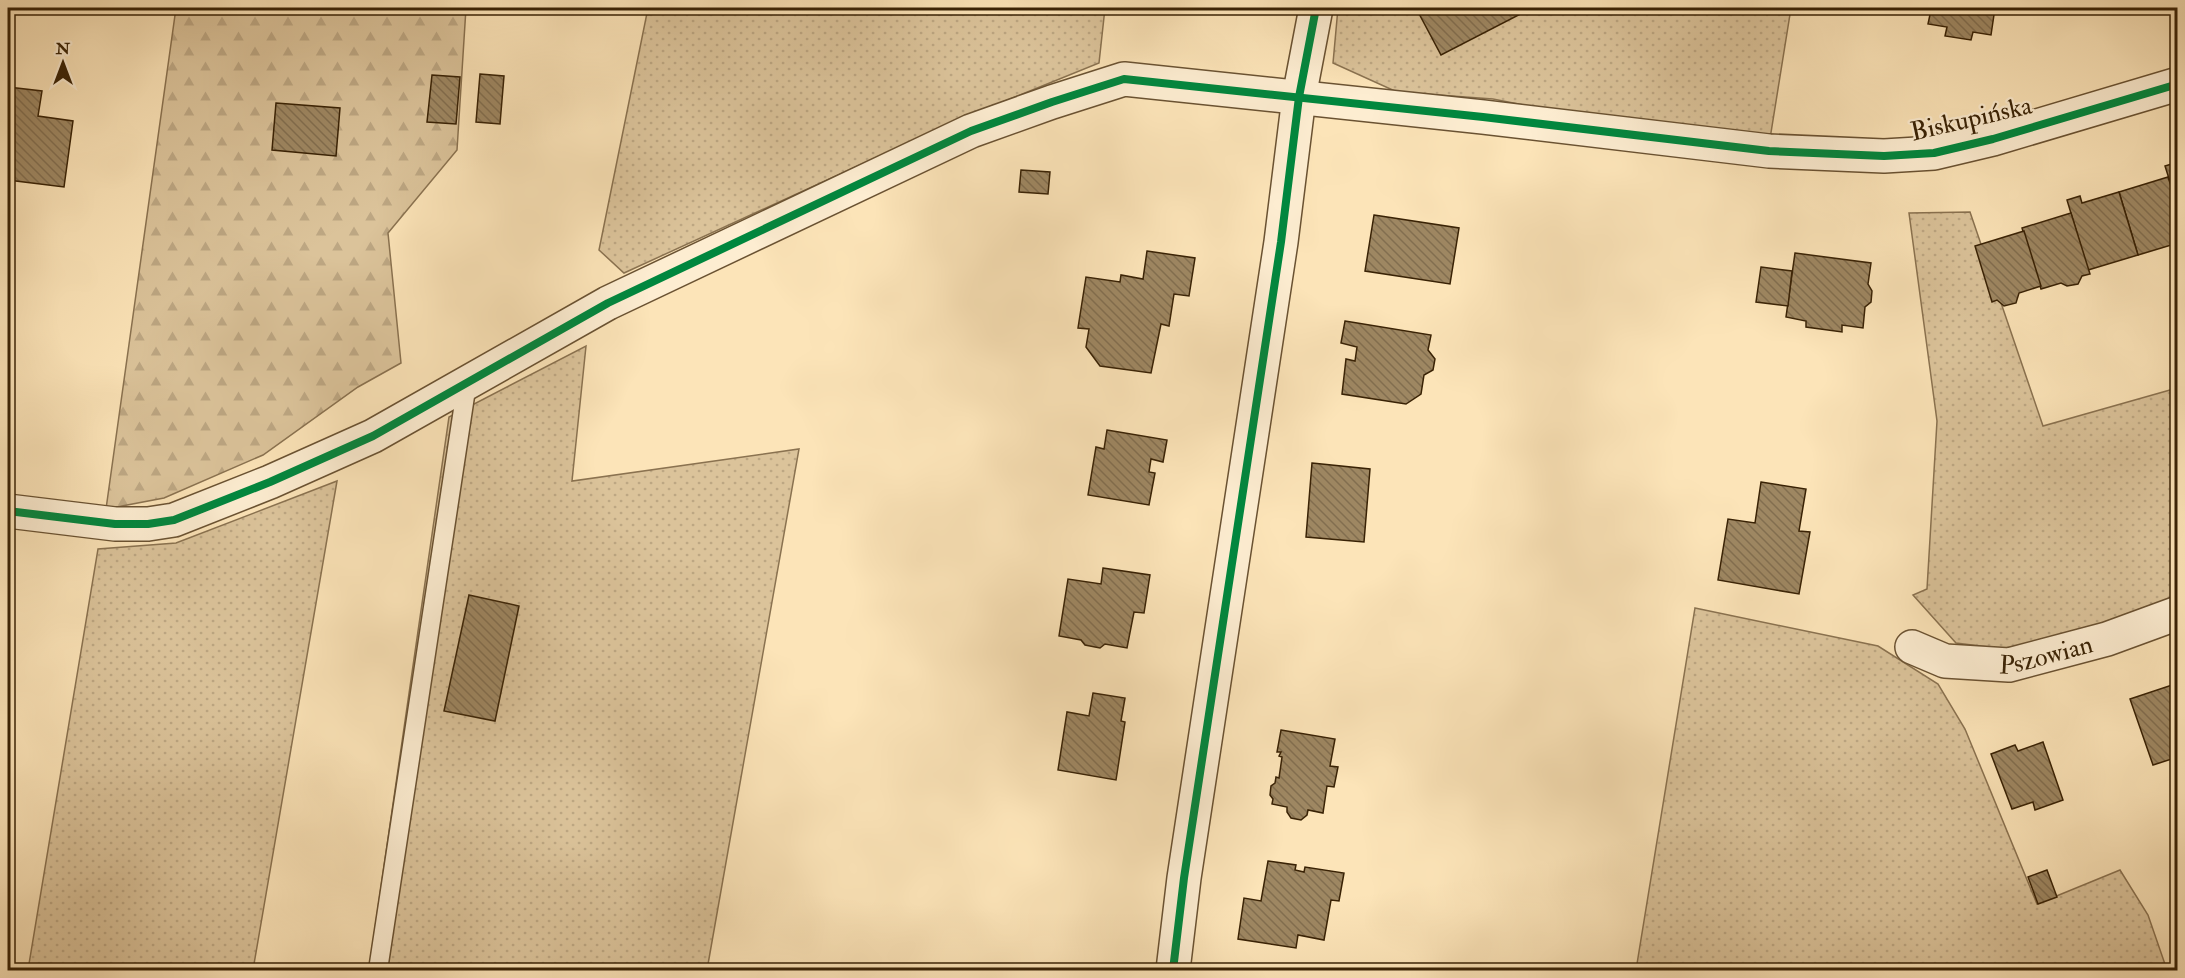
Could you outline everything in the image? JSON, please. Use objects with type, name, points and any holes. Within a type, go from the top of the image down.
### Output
[{"type":"street","points":[[1173,970],[1184,878],[1281,242],[1299,96],[1316,8]]},
{"type":"street","name":"Biskupińska","points":[[8,511],[114,524],[148,524],[174,520],[270,483],[373,435],[608,303],[971,131],[1124,79],[1299,96],[1769,151],[1884,156],[1934,153],[1993,139],[2178,84]]},
{"type":"street","name":"Pszowian","points":[[1912,647],[1945,661],[2009,665],[2107,639],[2178,613]]},
{"type":"lane","points":[[378,970],[467,383]]},
{"type":"green space","points":[[176,8],[466,8],[457,150],[388,233],[401,363],[358,387],[263,455],[164,498],[106,509]]},
{"type":"green space","points":[[648,8],[1105,8],[1099,63],[956,121],[624,273],[599,250]]},
{"type":"green space","points":[[1338,8],[1791,8],[1769,145],[1654,131],[1493,99],[1397,92],[1333,63]]},
{"type":"green space","points":[[1970,212],[2043,426],[2177,388],[2177,597],[2094,627],[2012,650],[1956,643],[1913,595],[1927,589],[1937,421],[1909,213]]},
{"type":"green space","points":[[586,346],[572,481],[799,449],[707,970],[369,970],[449,417]]},
{"type":"green space","points":[[337,481],[253,970],[28,970],[98,549],[176,543]]},
{"type":"green space","points":[[1695,608],[1878,646],[1938,684],[1965,729],[2037,904],[2120,870],[2148,915],[2167,970],[1636,970]]},
{"type":"building","points":[[1416,8],[1527,8],[1528,10],[1441,55]]},
{"type":"building","points":[[1927,8],[1995,8],[1991,35],[1973,32],[1971,40],[1945,36],[1947,27],[1928,24],[1931,10]]},
{"type":"building","points":[[480,74],[504,76],[500,124],[476,122]]},
{"type":"building","points":[[432,75],[460,77],[456,124],[427,122]]},
{"type":"building","points":[[8,87],[42,91],[38,116],[73,121],[64,187],[8,180]]},
{"type":"building","points":[[276,103],[340,108],[336,156],[272,150]]},
{"type":"building","points":[[2178,162],[2178,207],[2165,166]]},
{"type":"building","points":[[1021,170],[1050,172],[1048,194],[1019,192]]},
{"type":"building","points":[[2168,177],[2178,207],[2178,243],[2138,255],[2119,192]]},
{"type":"building","points":[[2119,192],[2138,255],[2088,270],[2067,200],[2080,196],[2082,203]]},
{"type":"building","points":[[2071,213],[2090,274],[2082,276],[2078,284],[2067,286],[2061,283],[2041,289],[2022,228]]},
{"type":"building","points":[[1374,215],[1459,228],[1450,284],[1365,271]]},
{"type":"building","points":[[2024,231],[2041,286],[2019,293],[2016,303],[2004,306],[1997,300],[1992,302],[1975,246]]},
{"type":"building","points":[[1147,251],[1195,258],[1189,296],[1174,294],[1169,326],[1161,324],[1151,373],[1100,366],[1086,347],[1089,329],[1078,328],[1086,277],[1120,282],[1121,275],[1143,279]]},
{"type":"building","points":[[1795,253],[1871,263],[1868,284],[1872,291],[1871,302],[1865,307],[1863,328],[1842,325],[1842,332],[1806,327],[1806,321],[1786,317]]},
{"type":"building","points":[[1761,267],[1792,271],[1788,306],[1756,302]]},
{"type":"building","points":[[1345,321],[1431,335],[1428,350],[1435,359],[1433,370],[1424,375],[1421,394],[1406,404],[1342,394],[1346,359],[1355,361],[1357,347],[1341,343]]},
{"type":"building","points":[[1107,430],[1167,440],[1163,462],[1151,459],[1149,472],[1155,473],[1149,505],[1088,495],[1096,447],[1104,449]]},
{"type":"building","points":[[1312,463],[1370,469],[1364,542],[1306,537]]},
{"type":"building","points":[[1761,482],[1806,489],[1799,531],[1810,532],[1799,594],[1718,580],[1728,519],[1755,523]]},
{"type":"building","points":[[1103,568],[1150,575],[1144,613],[1134,612],[1127,648],[1105,644],[1100,648],[1085,645],[1081,640],[1059,636],[1068,579],[1101,584]]},
{"type":"building","points":[[469,595],[519,606],[495,721],[444,711]]},
{"type":"building","points":[[2178,683],[2178,757],[2153,765],[2130,699]]},
{"type":"building","points":[[1093,693],[1125,698],[1121,721],[1125,722],[1116,780],[1058,770],[1067,712],[1089,716]]},
{"type":"building","points":[[1281,730],[1335,739],[1330,766],[1338,767],[1334,787],[1327,786],[1323,813],[1308,810],[1307,815],[1301,820],[1291,818],[1287,807],[1272,804],[1271,786],[1275,783],[1276,777],[1279,778],[1282,757],[1279,756],[1281,752],[1277,752]]},
{"type":"building","points":[[2043,742],[2063,800],[2035,810],[2033,802],[2012,809],[1991,754],[2015,745],[2018,751]]},
{"type":"building","points":[[1268,861],[1296,865],[1295,870],[1304,872],[1305,867],[1344,873],[1339,901],[1331,900],[1324,940],[1298,935],[1296,948],[1238,939],[1244,898],[1261,901]]},
{"type":"building","points":[[2047,870],[2057,897],[2038,904],[2028,877]]},
{"type":"cycle path","points":[[1173,970],[1184,878],[1281,242],[1299,97],[1316,8]]},
{"type":"cycle path","points":[[8,511],[115,524],[148,524],[174,520],[270,482],[373,436],[608,303],[971,131],[1124,79],[1483,117],[1769,151],[1884,156],[1934,153],[1993,139],[2178,84]]}]
